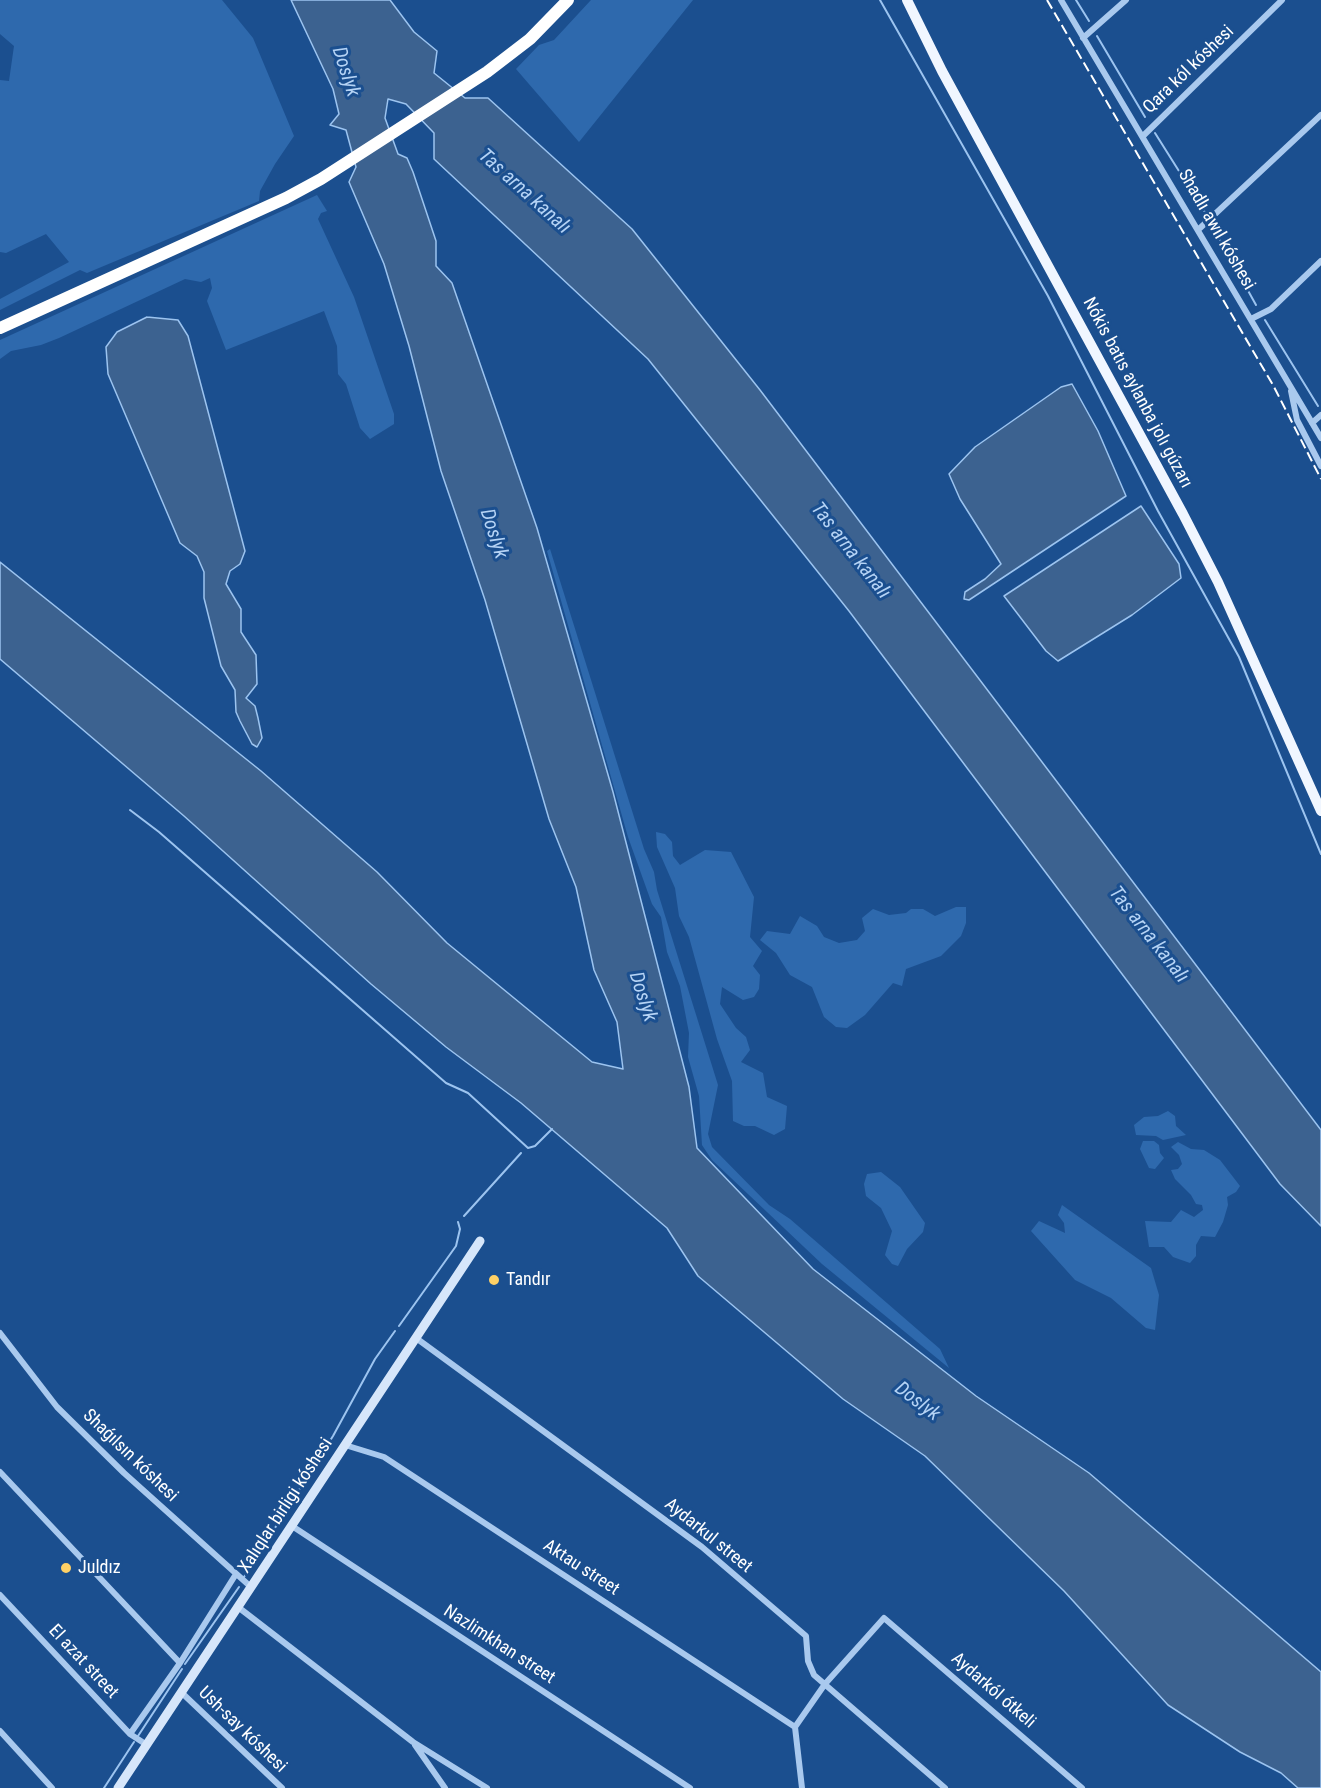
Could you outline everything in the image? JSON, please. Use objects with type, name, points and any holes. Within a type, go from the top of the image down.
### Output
[{"type":"highway","points":[[0,328],[286,198],[342,166],[463,88],[530,39],[568,0]]},
{"type":"main road","name":"Nókis batıs aylanba jolı gúzarı","points":[[907,0],[942,71],[1218,582],[1321,811]]},
{"type":"street","name":"Shadlı awıl kóshesi","points":[[1061,0],[1321,438]]},
{"type":"street","points":[[1083,38],[1126,0]]},
{"type":"street","name":"Qara kól kóshesi","points":[[1143,136],[1282,0]]},
{"type":"street","points":[[1199,229],[1321,115]]},
{"type":"street","points":[[1251,320],[1271,309],[1321,261]]},
{"type":"street","points":[[1291,387],[1297,420],[1321,466]]},
{"type":"street","points":[[1312,423],[1321,415]]},
{"type":"street","name":"Xalıqlar birligi kóshesi","points":[[118,1788],[480,1241]]},
{"type":"street","name":"Shaǵılsın kóshesi","points":[[0,1333],[57,1407],[124,1473],[251,1587]]},
{"type":"street","name":"Aydarkul street","points":[[416,1338],[702,1547],[806,1636],[807,1661],[814,1675],[945,1788]]},
{"type":"street","name":"Aktau street","points":[[345,1445],[384,1457],[795,1727]]},
{"type":"street","points":[[0,1472],[180,1663]]},
{"type":"street","name":"Nazlimkhan street","points":[[292,1526],[690,1788]]},
{"type":"street","points":[[130,1734],[180,1663],[236,1574]]},
{"type":"street","name":"El azat street","points":[[0,1595],[130,1734],[147,1745]]},
{"type":"street","points":[[238,1607],[412,1742],[488,1788]]},
{"type":"street","name":"Aydarkól ótkeli","points":[[825,1684],[884,1618],[1082,1788]]},
{"type":"street","points":[[802,1788],[795,1727],[825,1684]]},
{"type":"street","name":"Ush-say kóshesi","points":[[182,1693],[282,1788]]},
{"type":"street","points":[[0,1731],[52,1788]]},
{"type":"street","points":[[412,1742],[445,1788]]},
{"type":"shaded area","points":[[0,0],[222,0],[253,38],[294,136],[260,191],[259,201],[87,273],[80,270],[0,310],[0,299],[69,262],[46,234],[6,253],[0,252],[0,80],[9,81],[14,46],[0,34]]},
{"type":"shaded area","points":[[591,0],[693,0],[579,142],[516,69],[539,45],[554,40]]},
{"type":"shaded area","points":[[317,195],[327,211],[321,213],[318,219],[354,297],[394,414],[394,424],[370,439],[360,428],[346,384],[338,374],[337,346],[324,311],[226,350],[207,301],[212,288],[210,278],[201,282],[185,279],[59,338],[41,345],[11,351],[0,359],[0,340]]},
{"type":"shaded area","points":[[550,549],[644,849],[654,872],[657,890],[718,1085],[708,1134],[712,1147],[769,1205],[790,1219],[940,1349],[949,1368],[822,1264],[712,1160],[702,1145],[699,1096],[688,1057],[689,1033],[680,986],[667,952],[661,917],[652,904],[628,837],[547,551]]},
{"type":"shaded area","points":[[656,832],[665,834],[672,842],[673,856],[680,865],[705,850],[731,852],[754,897],[750,937],[762,951],[753,966],[760,975],[759,989],[754,997],[743,1000],[722,987],[720,1004],[736,1028],[746,1037],[750,1050],[741,1062],[763,1073],[767,1097],[787,1106],[785,1129],[774,1135],[755,1126],[744,1126],[733,1121],[732,1081],[717,1039],[689,937],[679,916],[675,888],[657,847]]},
{"type":"shaded area","points":[[956,907],[966,907],[966,923],[961,936],[941,956],[906,969],[902,986],[893,983],[865,1015],[847,1028],[836,1027],[824,1017],[812,987],[790,975],[776,953],[760,940],[767,931],[790,934],[800,916],[817,926],[824,937],[839,943],[857,940],[865,931],[862,918],[873,909],[889,915],[906,913],[911,909],[923,909],[935,916]]},
{"type":"shaded area","points":[[1168,1111],[1175,1116],[1176,1126],[1186,1135],[1163,1140],[1156,1136],[1136,1135],[1134,1125],[1144,1117],[1158,1116]]},
{"type":"shaded area","points":[[1143,1141],[1154,1141],[1159,1145],[1160,1153],[1164,1158],[1155,1169],[1149,1168],[1140,1149]]},
{"type":"shaded area","points":[[1178,1142],[1191,1149],[1204,1150],[1220,1160],[1240,1186],[1236,1192],[1227,1197],[1228,1205],[1223,1222],[1215,1237],[1201,1236],[1196,1245],[1196,1256],[1190,1263],[1173,1257],[1164,1247],[1149,1247],[1145,1221],[1171,1222],[1181,1210],[1194,1217],[1203,1210],[1202,1205],[1196,1204],[1191,1195],[1175,1179],[1171,1170],[1178,1169],[1182,1164],[1179,1155],[1171,1147]]},
{"type":"shaded area","points":[[881,1172],[900,1187],[925,1223],[923,1232],[907,1249],[898,1266],[892,1264],[885,1255],[892,1231],[881,1208],[866,1196],[864,1184],[867,1174]]},
{"type":"shaded area","points":[[1062,1205],[1151,1268],[1159,1295],[1155,1330],[1146,1328],[1111,1298],[1075,1280],[1031,1231],[1039,1221],[1065,1233],[1064,1223],[1058,1215]]},
{"type":"water","points":[[291,0],[390,0],[414,32],[437,51],[434,73],[465,98],[488,98],[632,229],[760,390],[1321,1130],[1321,1226],[1280,1184],[849,611],[648,359],[434,159],[434,133],[406,104],[388,99],[385,118],[398,154],[407,158],[413,172],[436,241],[436,266],[452,283],[537,528],[613,792],[689,1087],[697,1148],[813,1269],[976,1396],[1089,1473],[1321,1672],[1321,1788],[1298,1788],[1281,1773],[1240,1752],[1168,1705],[1064,1591],[925,1456],[843,1399],[698,1276],[667,1228],[521,1103],[446,1047],[371,984],[184,816],[0,659],[0,562],[261,771],[377,872],[447,943],[592,1062],[623,1069],[617,1022],[594,970],[576,887],[549,819],[485,600],[441,471],[409,346],[384,264],[349,182],[356,167],[346,130],[330,125],[339,114],[333,89]]},
{"type":"water","points":[[147,317],[178,320],[188,336],[245,551],[240,564],[230,571],[226,584],[241,609],[241,632],[256,655],[257,684],[246,698],[255,706],[258,718],[262,738],[257,747],[252,744],[236,712],[235,690],[221,666],[204,598],[204,572],[197,556],[180,543],[108,374],[106,347],[117,332]]},
{"type":"water","points":[[1072,384],[1098,431],[1126,496],[969,600],[964,599],[965,592],[985,579],[1001,564],[960,499],[949,474],[975,447],[1061,387]]},
{"type":"water","points":[[1141,506],[1179,564],[1181,578],[1132,615],[1058,661],[1046,651],[1004,596]]},
{"type":"waterway","points":[[880,0],[1048,296],[1158,511],[1239,657],[1321,854]]},
{"type":"waterway","points":[[1076,0],[1089,21]]},
{"type":"waterway","points":[[1097,36],[1145,117]]},
{"type":"waterway","points":[[1155,133],[1206,214]]},
{"type":"waterway","points":[[1215,231],[1256,305]]},
{"type":"waterway","points":[[1265,320],[1318,406]]},
{"type":"waterway","points":[[130,810],[159,832],[446,1083],[468,1093],[528,1148],[535,1146],[552,1129]]},
{"type":"waterway","points":[[464,1216],[521,1153]]},
{"type":"waterway","points":[[399,1326],[456,1246],[460,1229],[458,1222]]},
{"type":"waterway","points":[[244,1577],[333,1436],[375,1359],[395,1331]]},
{"type":"waterway","points":[[185,1664],[239,1587]]},
{"type":"waterway","points":[[138,1736],[182,1669]]},
{"type":"waterway","points":[[104,1788],[134,1742]]},
{"type":"railway","points":[[1047,0],[1273,385],[1321,479]]},
{"type":"place","name":"Tandır","points":[[494,1280]]},
{"type":"place","name":"Juldız","points":[[66,1568]]},
{"type":"water label","name":"Doslyk","points":[[345,72]]},
{"type":"water label","name":"Tas arna kanalı","points":[[524,192]]},
{"type":"water label","name":"Doslyk","points":[[493,534]]},
{"type":"water label","name":"Tas arna kanalı","points":[[850,551]]},
{"type":"water label","name":"Tas arna kanalı","points":[[1148,935]]},
{"type":"water label","name":"Doslyk","points":[[642,997]]},
{"type":"water label","name":"Doslyk","points":[[917,1402]]}]
